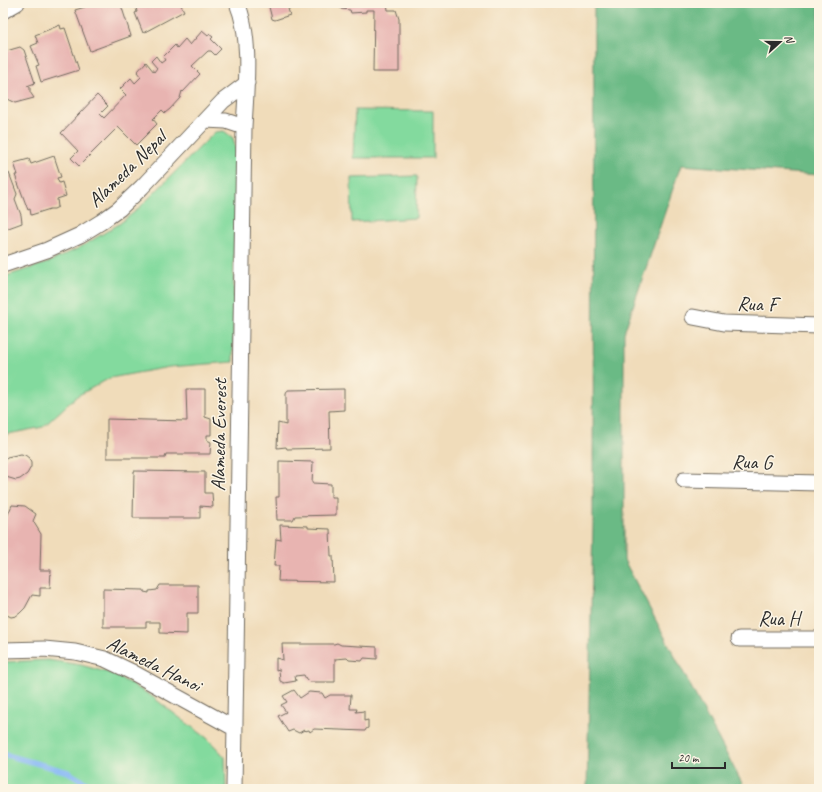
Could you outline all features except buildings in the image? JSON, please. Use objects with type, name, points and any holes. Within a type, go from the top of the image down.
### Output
[{"type":"street","points":[[3,11],[17,3]]},
{"type":"street","name":"Alameda Everest","points":[[234,789],[244,126],[247,83],[244,33],[240,10],[237,3]]},
{"type":"street","name":"Alameda Nepal","points":[[3,265],[47,250],[80,235],[119,209],[142,187],[223,100],[247,83]]},
{"type":"street","points":[[205,120],[226,121],[244,126]]},
{"type":"street","name":"Rua F","points":[[693,317],[724,323],[819,326]]},
{"type":"street","name":"Rua G","points":[[684,480],[819,483]]},
{"type":"street","name":"Rua H","points":[[739,638],[819,639]]},
{"type":"street","name":"Alameda Hanoi","points":[[3,650],[44,649],[75,652],[105,659],[132,672],[234,728]]},
{"type":"green space","points":[[594,3],[819,3],[819,175],[681,165],[624,333],[624,560],[745,789],[587,789],[593,524]]},
{"type":"green space","points":[[355,110],[433,111],[433,158],[353,158]]},
{"type":"green space","points":[[224,131],[233,138],[237,154],[234,244],[233,362],[169,367],[110,378],[77,396],[43,427],[3,435],[3,277],[47,263],[79,248],[119,224],[137,210],[215,132]]},
{"type":"green space","points":[[417,176],[416,218],[352,222],[351,178]]},
{"type":"green space","points":[[48,660],[81,665],[113,674],[150,695],[207,738],[225,757],[226,789],[3,789],[3,662]]},
{"type":"waterway","points":[[3,754],[68,772],[96,789]]}]
